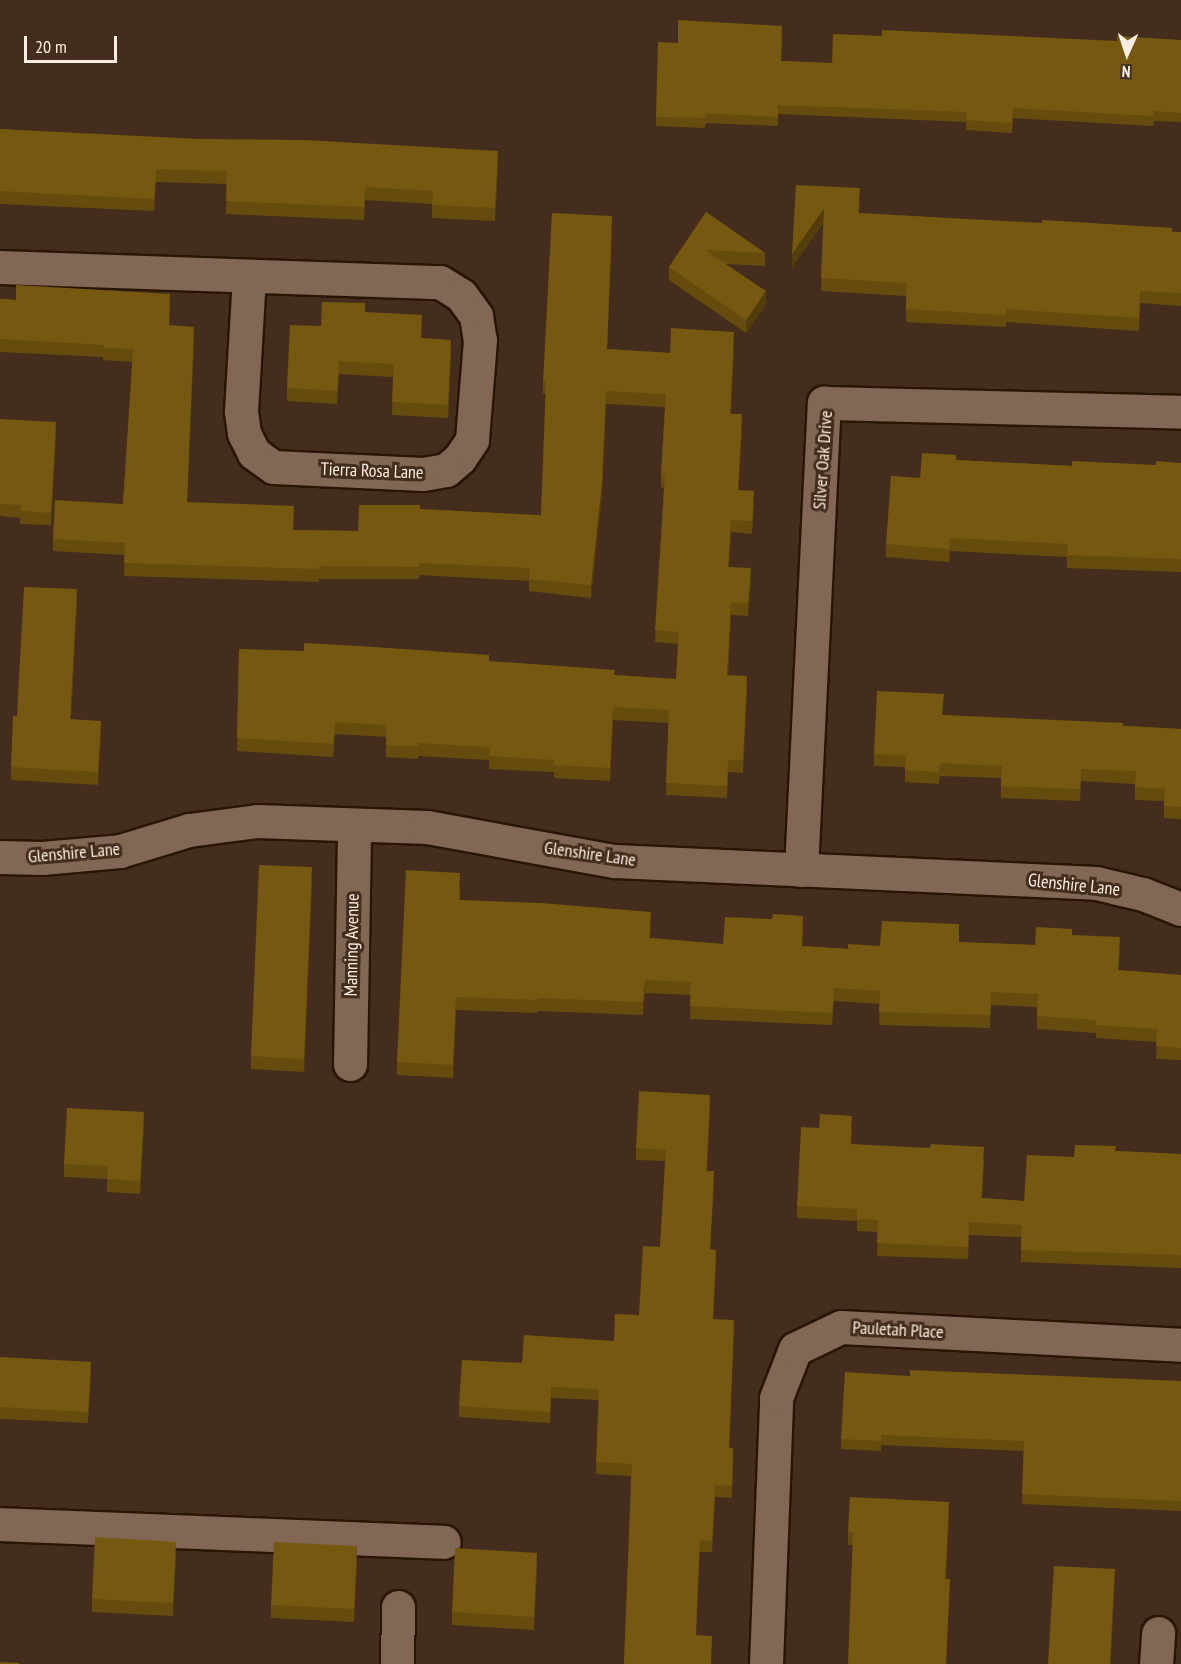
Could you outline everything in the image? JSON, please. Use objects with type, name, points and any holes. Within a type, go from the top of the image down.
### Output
[{"type":"street","name":"Tierra Rosa Lane","points":[[0,267],[440,282],[461,295],[476,316],[480,340],[472,440],[460,458],[446,470],[423,474],[273,466],[254,453],[244,434],[242,411],[249,276]]},
{"type":"street","name":"Silver Oak Drive","points":[[801,870],[824,403],[1181,412]]},
{"type":"street","name":"Glenshire Lane","points":[[0,857],[42,858],[120,851],[189,830],[257,821],[427,827],[615,861],[1096,884],[1143,894],[1181,909]]},
{"type":"street","name":"Manning Avenue","points":[[350,1064],[354,825]]},
{"type":"street","name":"Pauletah Place","points":[[766,1664],[776,1398],[795,1349],[842,1327],[1181,1345]]},
{"type":"street","points":[[0,1524],[444,1542]]},
{"type":"street","points":[[397,1664],[399,1607]]},
{"type":"building","points":[[678,20],[782,26],[781,61],[832,63],[833,34],[882,36],[882,30],[1117,41],[1117,36],[1181,40],[1181,113],[1154,111],[1153,116],[1013,108],[1012,123],[966,120],[967,112],[778,105],[778,117],[706,113],[705,118],[656,117],[658,42],[678,43]]},
{"type":"building","points":[[0,129],[199,139],[304,140],[498,151],[495,208],[432,205],[433,191],[365,187],[364,207],[226,201],[227,171],[156,169],[154,199],[0,191]]},
{"type":"building","points":[[796,185],[860,188],[858,213],[1172,228],[1172,232],[1181,232],[1181,293],[1140,291],[1139,318],[1006,309],[1006,315],[906,309],[907,283],[821,278],[824,208],[792,254]]},
{"type":"building","points":[[706,212],[765,253],[705,250],[766,291],[746,320],[669,267]]},
{"type":"building","points":[[552,213],[612,216],[607,349],[670,353],[671,328],[734,332],[730,414],[742,414],[738,490],[754,491],[752,521],[731,520],[728,567],[751,568],[748,603],[731,602],[727,675],[747,676],[743,760],[728,760],[727,786],[666,783],[669,710],[613,707],[610,768],[554,765],[554,760],[489,756],[490,747],[418,743],[418,746],[386,745],[387,725],[335,722],[333,744],[237,738],[239,649],[304,651],[304,643],[360,646],[489,655],[489,661],[615,670],[614,675],[676,679],[679,632],[655,630],[665,475],[661,475],[666,394],[606,391],[602,482],[591,585],[529,579],[530,568],[419,563],[419,567],[319,566],[319,569],[124,563],[125,543],[53,539],[55,500],[123,504],[133,349],[103,348],[104,345],[0,339],[0,299],[16,300],[16,285],[170,294],[169,325],[194,327],[187,502],[294,506],[293,530],[358,531],[359,505],[420,505],[420,509],[541,515],[546,381],[543,381]]},
{"type":"building","points":[[322,302],[365,303],[365,312],[422,315],[421,338],[451,340],[448,405],[392,402],[394,364],[339,361],[337,391],[287,388],[290,325],[321,326]]},
{"type":"building","points":[[0,419],[56,422],[51,513],[20,511],[21,505],[0,504]]},
{"type":"building","points":[[922,453],[956,455],[956,460],[1072,466],[1072,461],[1156,465],[1156,461],[1181,463],[1181,559],[1067,555],[1068,544],[950,538],[949,549],[886,544],[891,476],[920,478]]},
{"type":"building","points":[[24,587],[77,589],[70,719],[101,721],[98,772],[11,767],[13,716],[17,716]]},
{"type":"building","points":[[877,691],[944,694],[942,715],[1123,723],[1123,726],[1181,729],[1181,807],[1164,806],[1165,789],[1135,787],[1136,771],[1081,769],[1080,789],[1001,786],[1002,766],[940,763],[939,772],[905,770],[906,755],[874,754]]},
{"type":"building","points":[[259,865],[312,867],[304,1059],[251,1056]]},
{"type":"building","points":[[406,870],[460,873],[459,900],[541,903],[651,912],[649,938],[723,944],[725,917],[772,919],[773,914],[803,916],[802,946],[848,949],[848,944],[880,946],[882,921],[959,924],[959,942],[1035,945],[1036,927],[1072,929],[1072,935],[1120,937],[1118,970],[1181,975],[1181,1048],[1156,1046],[1157,1029],[1096,1025],[1096,1020],[1037,1016],[1038,994],[991,992],[990,1015],[879,1012],[880,991],[834,988],[832,1013],[690,1006],[691,982],[645,980],[643,1002],[456,997],[453,1065],[397,1062]]},
{"type":"building","points":[[639,1091],[710,1095],[706,1171],[714,1171],[710,1249],[716,1250],[713,1319],[734,1320],[729,1448],[733,1448],[732,1486],[715,1485],[712,1541],[700,1540],[696,1635],[712,1636],[711,1664],[624,1664],[632,1464],[596,1462],[599,1389],[551,1387],[550,1412],[459,1406],[462,1360],[522,1363],[524,1335],[614,1341],[615,1314],[639,1315],[643,1246],[660,1247],[666,1150],[636,1148]]},
{"type":"building","points":[[67,1108],[144,1112],[140,1181],[107,1179],[108,1166],[64,1164]]},
{"type":"building","points":[[820,1114],[852,1116],[850,1144],[930,1148],[931,1144],[984,1147],[981,1198],[1024,1201],[1027,1155],[1074,1157],[1075,1145],[1116,1146],[1115,1151],[1181,1154],[1181,1255],[1021,1250],[1022,1225],[969,1222],[968,1247],[877,1243],[878,1220],[857,1219],[857,1209],[797,1206],[801,1127],[819,1128]]},
{"type":"building","points":[[0,1357],[91,1362],[88,1412],[0,1407]]},
{"type":"building","points":[[910,1370],[1181,1381],[1181,1501],[1022,1494],[1024,1441],[881,1435],[881,1441],[841,1439],[845,1372],[910,1376]]},
{"type":"building","points":[[850,1497],[949,1502],[945,1579],[950,1579],[946,1664],[848,1664],[853,1532],[848,1532]]},
{"type":"building","points":[[95,1537],[176,1542],[173,1603],[92,1599]]},
{"type":"building","points":[[274,1542],[357,1546],[354,1609],[271,1605]]},
{"type":"building","points":[[455,1548],[537,1553],[534,1617],[452,1612]]},
{"type":"building","points":[[1054,1566],[1115,1569],[1110,1664],[1048,1664]]},
{"type":"building","points":[[0,1662],[19,1663],[19,1664],[0,1664]]}]
